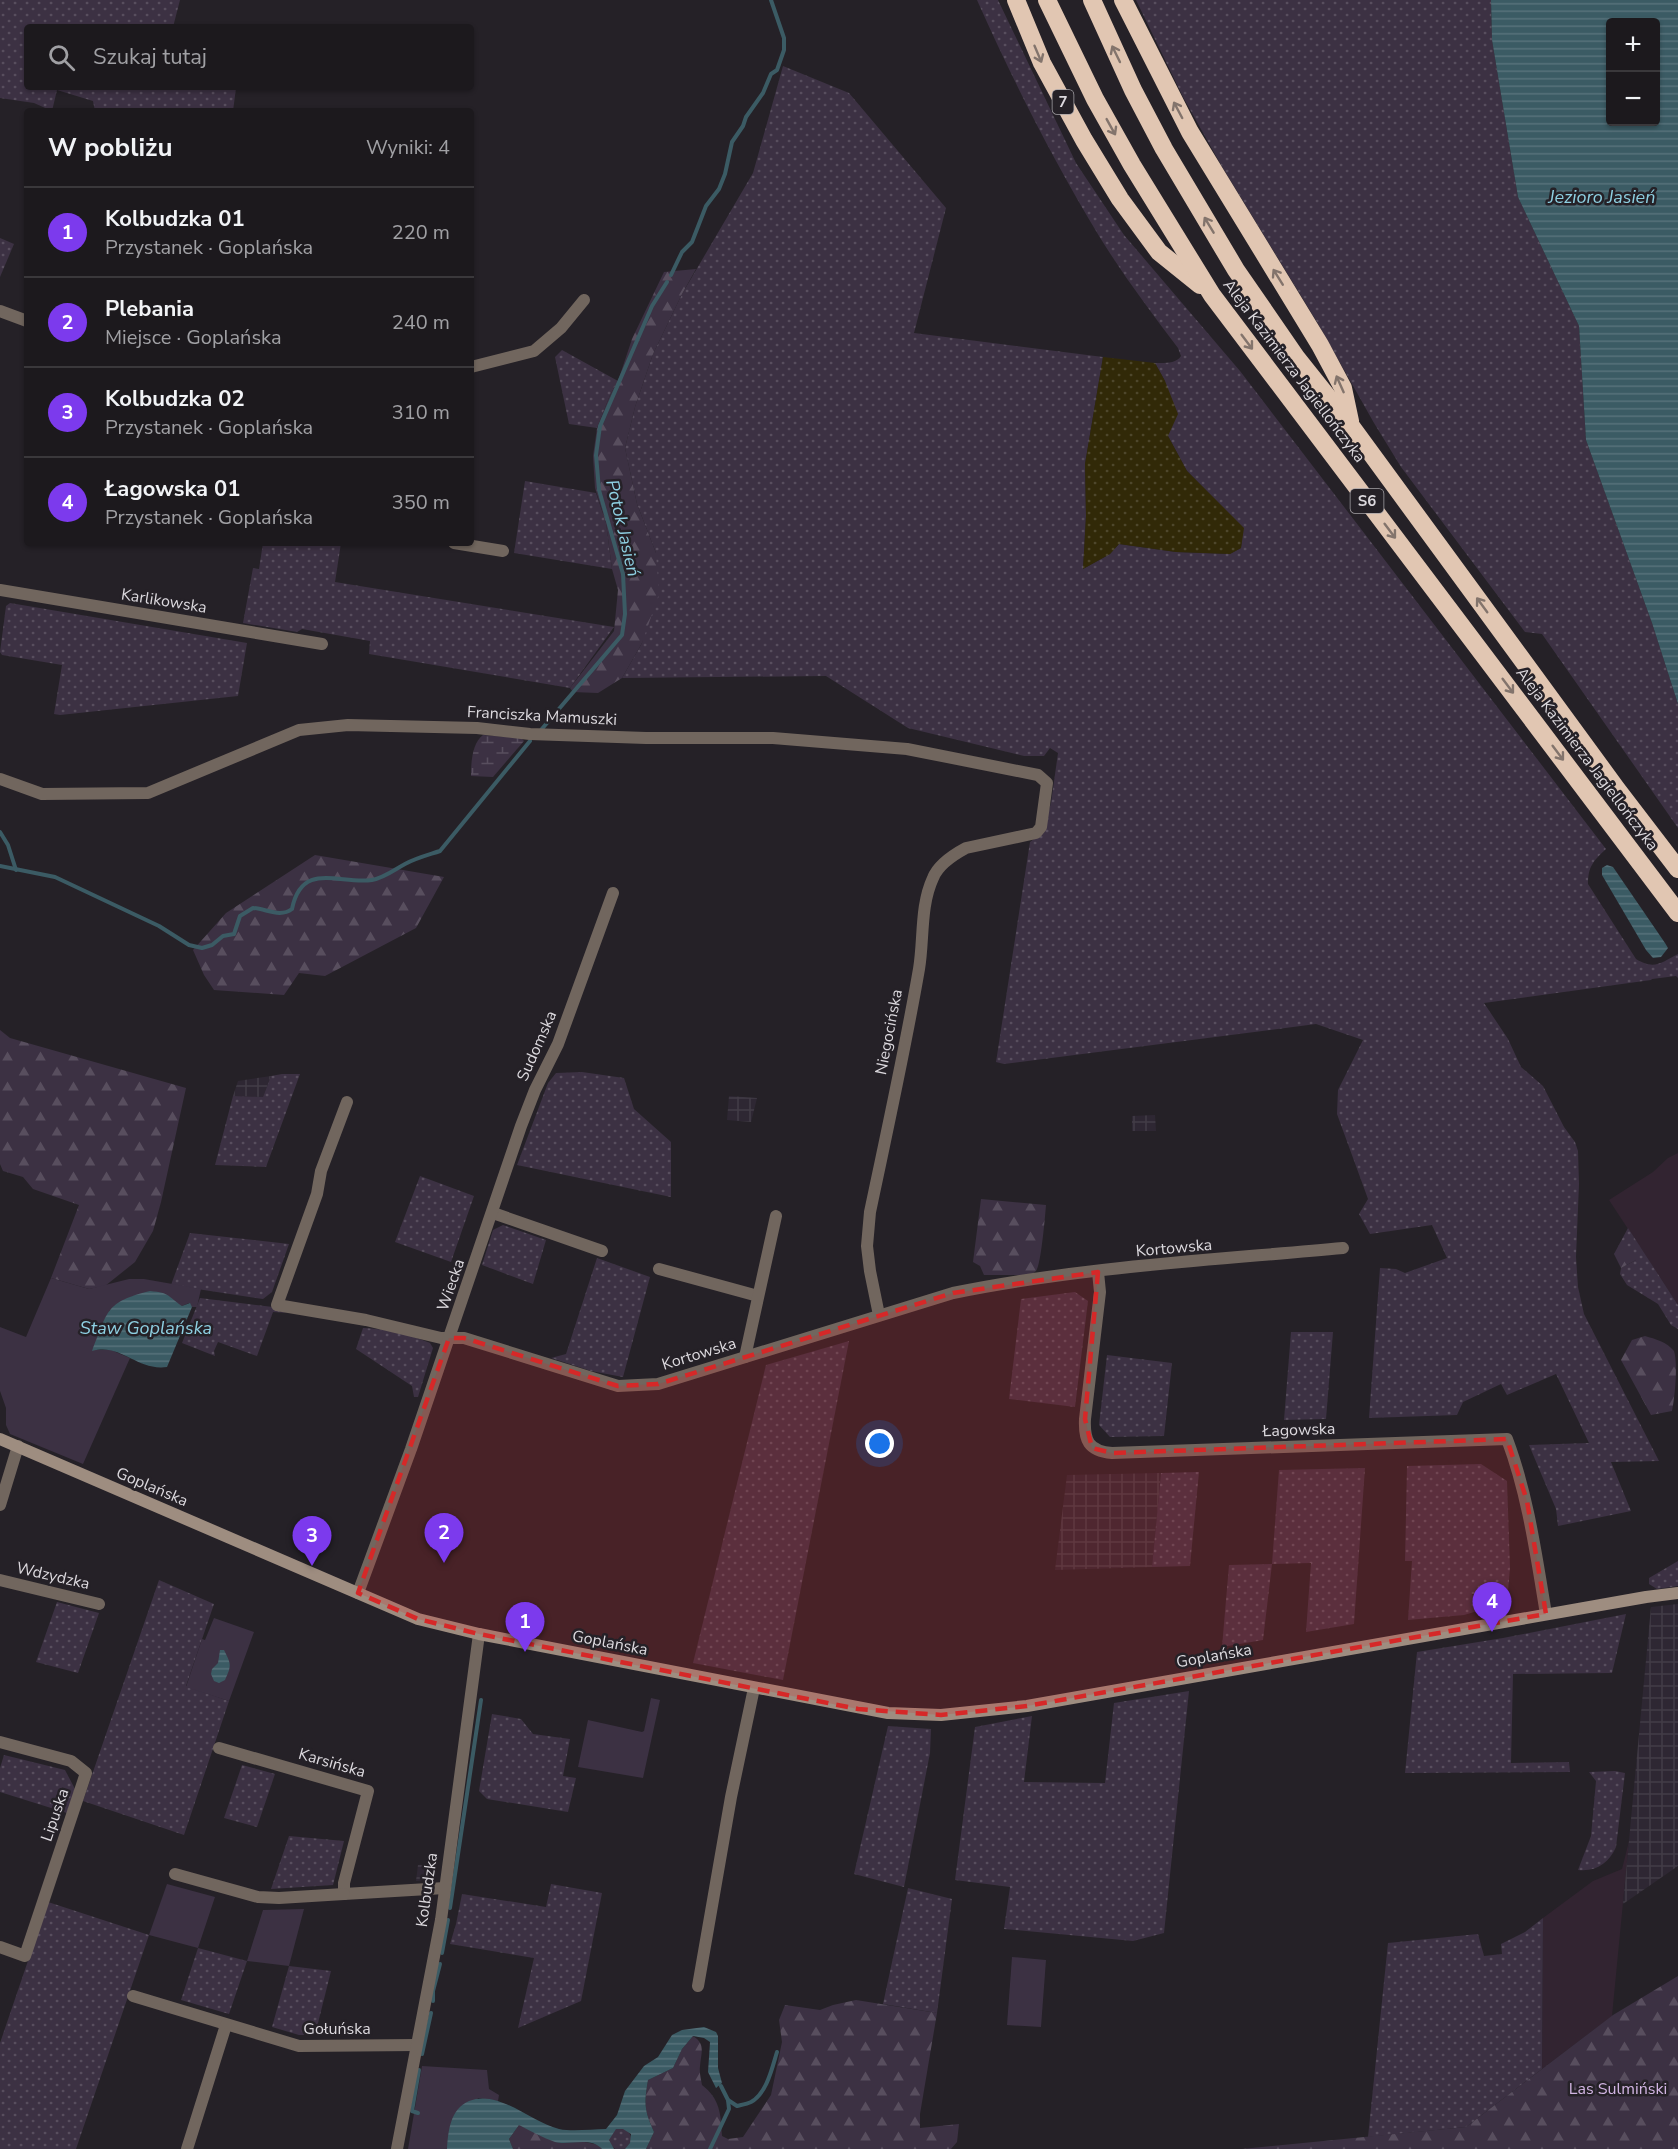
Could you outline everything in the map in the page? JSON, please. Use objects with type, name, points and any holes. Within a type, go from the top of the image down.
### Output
[{"type":"highway","name":"7","points":[[1016,0],[1042,63],[1084,140],[1120,199],[1159,252],[1212,295]]},
{"type":"highway","name":"Aleja Kazimierza Jagiellończyka","points":[[1047,0],[1095,99],[1131,165],[1212,295],[1678,913]]},
{"type":"highway","name":"Aleja Kazimierza Jagiellończyka","points":[[1092,0],[1133,90],[1164,149],[1236,270],[1296,357],[1351,426],[1616,788],[1678,868]]},
{"type":"highway","points":[[1123,0],[1190,132],[1320,345],[1343,388],[1351,426]]},
{"type":"street","points":[[474,366],[534,351],[561,328],[584,300]]},
{"type":"street","points":[[0,311],[24,320]]},
{"type":"street","points":[[472,546],[503,551]]},
{"type":"street","name":"Karlikowska","points":[[0,590],[322,644]]},
{"type":"street","name":"Franciszka Mamuszki","points":[[0,779],[42,794],[148,793],[299,730],[348,725],[477,728],[530,734],[646,738],[773,738],[907,749],[1038,775],[1047,783],[1041,827]]},
{"type":"street","name":"Niegocińska","points":[[879,1315],[867,1246],[870,1212],[919,967],[926,902],[933,877],[941,865],[966,848],[1036,832],[1041,827]]},
{"type":"street","name":"Sudomska","points":[[493,1213],[531,1099],[558,1044],[613,892]]},
{"type":"street","name":"Kortowska","points":[[347,1102],[321,1171],[317,1194],[277,1305],[366,1320],[448,1338],[464,1338],[618,1386],[658,1384],[879,1315],[953,1293],[982,1287],[1098,1272],[1343,1248]]},
{"type":"street","points":[[493,1213],[602,1251]]},
{"type":"street","name":"Wiecka","points":[[358,1593],[402,1476],[493,1213]]},
{"type":"street","points":[[746,1357],[776,1216]]},
{"type":"street","points":[[659,1269],[758,1296]]},
{"type":"street","name":"Łagowska","points":[[1098,1272],[1100,1293],[1085,1419],[1085,1432],[1092,1448],[1112,1453],[1507,1438],[1527,1501],[1546,1614]]},
{"type":"street","name":"Goplańska","points":[[0,1439],[418,1619],[479,1634],[888,1713],[961,1714],[1027,1706],[1546,1614],[1678,1593]]},
{"type":"street","points":[[0,1505],[18,1446]]},
{"type":"street","name":"Wdzydzka","points":[[0,1580],[99,1604]]},
{"type":"street","name":"Kolbudzka","points":[[397,2149],[441,1920],[479,1634]]},
{"type":"street","points":[[698,1986],[731,1797],[754,1688]]},
{"type":"street","name":"Lipuska","points":[[0,1742],[71,1761],[86,1773],[24,1956],[0,1947]]},
{"type":"street","name":"Karsińska","points":[[219,1748],[368,1791],[344,1883],[344,1894]]},
{"type":"street","points":[[175,1874],[258,1897],[279,1899],[445,1888]]},
{"type":"street","name":"Gołuńska","points":[[134,1996],[299,2046],[416,2045]]},
{"type":"street","points":[[187,2149],[226,2025]]},
{"type":"highlighted area","points":[[1098,1272],[1085,1419],[1092,1448],[1112,1453],[1507,1439],[1527,1501],[1546,1614],[1027,1706],[941,1715],[858,1709],[479,1634],[418,1619],[358,1593],[449,1338],[464,1338],[618,1386],[658,1384],[953,1293]]},
{"type":"shaded area","points":[[271,1076],[263,1097],[233,1096],[238,1081]]},
{"type":"shaded area","points":[[729,1096],[757,1098],[751,1122],[727,1120]]},
{"type":"shaded area","points":[[1155,1115],[1156,1131],[1132,1131],[1132,1116]]},
{"type":"shaded area","points":[[1678,1153],[1678,1305],[1609,1200]]},
{"type":"shaded area","points":[[1161,1473],[1152,1567],[1055,1570],[1067,1475]]},
{"type":"shaded area","points":[[1678,1604],[1678,1866],[1623,1904],[1651,1607]]},
{"type":"shaded area","points":[[1629,1841],[1612,2016],[1542,2069],[1543,1918],[1593,1881],[1622,1869]]},
{"type":"shaded area","points":[[435,1864],[433,1876],[428,1880],[416,1881],[418,1865]]},
{"type":"green space","points":[[0,0],[180,0],[174,24],[24,24],[24,90],[57,90],[53,108],[0,98]]},
{"type":"green space","points":[[977,0],[998,0],[1076,163],[1124,235],[1240,371],[1606,849],[1592,865],[1588,884],[1636,959],[1653,965],[1678,954],[1678,978],[1676,976],[1652,979],[1484,1003],[1508,1039],[1521,1067],[1543,1086],[1578,1151],[1576,1257],[1578,1287],[1584,1314],[1659,1461],[1611,1462],[1631,1511],[1558,1526],[1556,1509],[1529,1445],[1589,1443],[1556,1374],[1507,1395],[1501,1384],[1463,1402],[1457,1415],[1369,1418],[1380,1268],[1396,1269],[1405,1273],[1447,1258],[1432,1225],[1370,1234],[1359,1214],[1368,1199],[1337,1114],[1338,1090],[1363,1040],[1316,1024],[1004,1064],[996,1062],[1030,842],[1042,833],[1051,803],[1058,753],[1050,748],[1044,756],[1024,756],[908,728],[826,676],[622,678],[642,643],[656,553],[637,504],[625,448],[635,407],[653,354],[682,294],[753,173],[783,66],[849,93],[946,208],[914,333],[1103,357],[1085,464],[1086,516],[1083,569],[1110,554],[1119,544],[1176,552],[1230,554],[1241,548],[1243,528],[1187,471],[1168,436],[1165,381],[1155,363],[1179,359],[1181,356],[1178,348],[1118,265],[1082,207],[1034,120]]},
{"type":"green space","points":[[1136,0],[1491,0],[1492,40],[1518,197],[1579,326],[1586,440],[1652,623],[1678,704],[1678,828],[1542,634],[1525,632],[1401,467],[1317,322],[1221,165],[1183,97]]},
{"type":"green space","points":[[57,90],[236,90],[233,108],[94,108],[93,101]]},
{"type":"green space","points":[[0,238],[14,244],[0,277]]},
{"type":"green space","points":[[696,269],[653,354],[635,407],[625,448],[637,504],[656,553],[659,594],[642,643],[622,678],[598,693],[573,692],[570,688],[614,631],[618,590],[612,569],[606,523],[595,488],[593,456],[597,428],[618,381],[632,339],[664,272]]},
{"type":"green space","points":[[562,350],[618,381],[597,428],[569,424],[555,357]]},
{"type":"green space","points":[[525,481],[596,493],[606,523],[612,569],[514,553]]},
{"type":"green space","points":[[263,546],[341,546],[335,582],[614,627],[570,688],[369,654],[370,641],[302,629],[297,632],[243,623],[253,568],[259,569]]},
{"type":"green space","points":[[10,603],[247,643],[238,696],[54,714],[62,665],[2,655],[0,652],[6,606]]},
{"type":"green space","points":[[483,735],[521,738],[524,741],[493,777],[471,776],[474,748]]},
{"type":"green space","points":[[315,855],[444,877],[416,928],[325,976],[299,973],[284,995],[214,990],[204,975],[193,950],[226,913]]},
{"type":"green space","points":[[0,1030],[10,1038],[186,1088],[153,1231],[135,1262],[105,1286],[89,1289],[51,1278],[79,1205],[33,1189],[23,1177],[3,1171],[0,1164]]},
{"type":"green space","points":[[582,1072],[624,1078],[634,1109],[671,1142],[671,1197],[517,1165],[548,1083],[556,1073]]},
{"type":"green space","points":[[300,1074],[266,1167],[215,1165],[233,1096],[263,1097],[271,1076]]},
{"type":"green space","points":[[420,1176],[474,1196],[451,1262],[395,1242]]},
{"type":"green space","points":[[981,1199],[1046,1205],[1041,1251],[1035,1272],[1027,1275],[984,1275],[980,1266],[973,1262]]},
{"type":"green space","points":[[503,1225],[546,1240],[533,1284],[482,1265],[493,1230]]},
{"type":"green space","points":[[1628,1228],[1678,1305],[1678,1329],[1671,1325],[1658,1304],[1627,1285],[1620,1274],[1621,1268],[1636,1260],[1614,1254]]},
{"type":"green space","points":[[190,1233],[289,1244],[272,1292],[263,1299],[171,1285]]},
{"type":"green space","points":[[1628,1246],[1636,1260],[1621,1268],[1614,1254]]},
{"type":"green space","points":[[597,1258],[650,1277],[623,1377],[591,1371],[551,1358],[566,1354]]},
{"type":"green space","points":[[51,1278],[89,1289],[129,1279],[144,1279],[201,1289],[197,1307],[192,1307],[189,1303],[182,1306],[110,1310],[93,1350],[111,1350],[130,1358],[83,1464],[10,1434],[6,1425],[6,1408],[0,1391],[0,1327],[26,1337]]},
{"type":"green space","points":[[1075,1292],[1088,1301],[1075,1407],[1009,1399],[1021,1299]]},
{"type":"green space","points":[[200,1298],[273,1307],[278,1311],[288,1313],[273,1312],[257,1356],[218,1342],[214,1351],[215,1356],[182,1343]]},
{"type":"green space","points":[[363,1328],[397,1332],[430,1343],[433,1348],[418,1397],[414,1397],[412,1386],[356,1349]]},
{"type":"green space","points":[[1291,1332],[1333,1332],[1326,1419],[1284,1420]]},
{"type":"green space","points":[[1645,1336],[1664,1343],[1674,1351],[1676,1372],[1672,1411],[1651,1415],[1621,1360],[1632,1340]]},
{"type":"green space","points":[[849,1341],[783,1680],[693,1663],[766,1365]]},
{"type":"green space","points":[[1107,1355],[1172,1363],[1164,1436],[1110,1437],[1099,1425]]},
{"type":"green space","points":[[1481,1464],[1507,1481],[1510,1568],[1507,1603],[1490,1608],[1487,1602],[1492,1594],[1472,1594],[1481,1610],[1464,1615],[1408,1620],[1412,1561],[1405,1561],[1407,1466]]},
{"type":"green space","points":[[1365,1468],[1354,1624],[1306,1632],[1311,1563],[1272,1564],[1279,1470]]},
{"type":"green space","points":[[1199,1472],[1190,1566],[1152,1567],[1161,1473]]},
{"type":"green space","points":[[1678,1561],[1678,1586],[1657,1589],[1649,1584],[1649,1578]]},
{"type":"green space","points":[[1272,1564],[1263,1640],[1222,1647],[1229,1565]]},
{"type":"green space","points":[[159,1580],[214,1604],[186,1686],[229,1701],[184,1835],[83,1801]]},
{"type":"green space","points":[[57,1602],[99,1613],[78,1673],[36,1662]]},
{"type":"green space","points":[[1626,1614],[1612,1673],[1513,1674],[1511,1763],[1569,1762],[1570,1772],[1405,1773],[1417,1652]]},
{"type":"green space","points":[[214,1618],[254,1632],[229,1701],[186,1687],[202,1639],[205,1640]]},
{"type":"green space","points":[[1189,1691],[1164,1933],[1133,1941],[1004,1929],[1010,1887],[955,1880],[975,1727],[1032,1716],[1024,1782],[1105,1783],[1114,1703]]},
{"type":"green space","points":[[651,1698],[660,1700],[643,1778],[578,1767],[588,1720],[642,1732]]},
{"type":"green space","points":[[492,1714],[521,1719],[533,1734],[570,1739],[563,1776],[576,1778],[568,1812],[487,1799],[479,1791]]},
{"type":"green space","points":[[888,1726],[931,1729],[930,1753],[904,1887],[854,1874]]},
{"type":"green space","points":[[4,1755],[65,1770],[75,1789],[67,1813],[0,1792],[0,1768]]},
{"type":"green space","points":[[242,1765],[275,1774],[257,1827],[224,1818]]},
{"type":"green space","points":[[1589,1772],[1625,1773],[1616,1847],[1606,1862],[1591,1870],[1578,1870],[1591,1836],[1596,1781]]},
{"type":"green space","points":[[289,1836],[344,1841],[333,1885],[271,1889]]},
{"type":"green space","points":[[167,1884],[215,1897],[198,1948],[149,1935]]},
{"type":"green space","points":[[551,1884],[602,1893],[581,2001],[518,2028],[534,1958],[450,1944],[462,1894],[546,1907]]},
{"type":"green space","points":[[908,1888],[952,1899],[937,2013],[883,2004]]},
{"type":"green space","points":[[48,1902],[149,1935],[76,2149],[0,2149],[0,2043]]},
{"type":"green space","points":[[304,1909],[289,1966],[247,1961],[263,1910]]},
{"type":"green space","points":[[1543,1918],[1542,2069],[1466,2127],[1368,2137],[1388,1943],[1478,1934],[1484,1956],[1502,1954],[1501,1944],[1525,1932]]},
{"type":"green space","points":[[198,1948],[247,1961],[229,2014],[181,2000]]},
{"type":"green space","points":[[1012,1957],[1046,1960],[1041,2027],[1007,2025]]},
{"type":"green space","points":[[289,1966],[331,1971],[315,2035],[299,2035],[272,2027]]},
{"type":"green space","name":"Las Sulmiński","points":[[1678,1976],[1678,2149],[1242,2149],[1466,2127],[1613,2015]]},
{"type":"green space","points":[[856,2000],[937,2013],[920,2114],[920,2128],[959,2124],[957,2142],[951,2149],[646,2149],[654,2132],[646,2106],[648,2080],[673,2068],[682,2049],[693,2036],[700,2042],[702,2085],[716,2101],[722,2136],[728,2139],[743,2137],[771,2095],[782,2042],[779,2020],[785,2005],[820,2010]]},
{"type":"green space","points":[[422,2066],[487,2070],[489,2089],[499,2095],[498,2101],[478,2098],[447,2149],[408,2149]]},
{"type":"green space","points":[[519,2125],[557,2142],[580,2141],[599,2145],[602,2149],[513,2149],[509,2139]]},
{"type":"green space","points":[[620,2128],[628,2131],[631,2139],[628,2147],[620,2150],[612,2147],[609,2139],[612,2131]]},
{"type":"sand","points":[[1103,357],[1155,363],[1178,414],[1168,436],[1187,471],[1244,528],[1241,548],[1230,554],[1176,552],[1119,544],[1110,554],[1083,569],[1086,516],[1085,464]]},
{"type":"water","name":"Jezioro Jasień","points":[[1491,0],[1678,0],[1678,704],[1652,623],[1586,440],[1579,326],[1518,197],[1492,40]]},
{"type":"water","points":[[1607,865],[1613,867],[1668,948],[1661,957],[1653,958],[1646,950],[1602,875],[1602,868]]},
{"type":"water","name":"Staw Goplańska","points":[[150,1291],[165,1294],[182,1306],[190,1303],[192,1307],[167,1367],[146,1365],[112,1351],[92,1351],[101,1326],[110,1310],[124,1299]]},
{"type":"water","points":[[220,1650],[224,1650],[230,1665],[225,1680],[219,1683],[214,1681],[211,1674],[212,1669],[218,1663]]},
{"type":"water","points":[[704,2027],[716,2032],[718,2036],[718,2068],[722,2083],[716,2088],[708,2072],[710,2042],[693,2036],[682,2049],[673,2068],[648,2080],[646,2106],[654,2132],[646,2149],[625,2149],[630,2143],[631,2134],[623,2129],[616,2129],[609,2140],[614,2149],[602,2149],[586,2142],[555,2142],[519,2125],[509,2139],[513,2149],[447,2149],[449,2128],[454,2115],[469,2101],[480,2098],[503,2103],[559,2129],[606,2129],[617,2115],[625,2091],[644,2066],[658,2057],[672,2035],[682,2030]]},
{"type":"waterway","name":"Potok Jasień","points":[[671,275],[682,252],[692,242],[706,206],[719,189],[732,142],[763,93],[771,74],[777,70],[784,50],[784,38],[771,0]]},
{"type":"waterway","name":"Potok Jasień","points":[[541,730],[622,635],[625,614],[623,574],[599,490],[596,455],[600,426],[652,306],[667,282]]},
{"type":"waterway","points":[[0,866],[55,877],[159,926],[189,945],[202,948],[212,945],[223,936],[234,934],[240,916],[253,908],[278,913],[292,909],[297,894],[304,884],[313,880],[324,878],[372,880],[385,876],[413,860],[440,851],[530,741]]},
{"type":"waterway","points":[[0,832],[8,845],[16,870]]},
{"type":"waterway","points":[[450,1908],[481,1700]]},
{"type":"waterway","points":[[442,1953],[448,1920]]},
{"type":"waterway","points":[[433,2001],[433,1991],[440,1964]]},
{"type":"waterway","points":[[422,2054],[431,2013]]},
{"type":"waterway","points":[[721,2086],[728,2100],[737,2106],[751,2102],[757,2098],[765,2086],[777,2052]]},
{"type":"waterway","points":[[418,2113],[412,2111],[419,2070]]},
{"type":"waterway","points":[[710,2149],[729,2109],[728,2100]]},
{"type":"place","name":"Plebania","points":[[444,1563]]},
{"type":"place","name":"Kolbudzka 02","points":[[312,1566]]},
{"type":"place","name":"Łagowska 01","points":[[1492,1632]]},
{"type":"place","name":"Kolbudzka 01","points":[[525,1652]]}]
